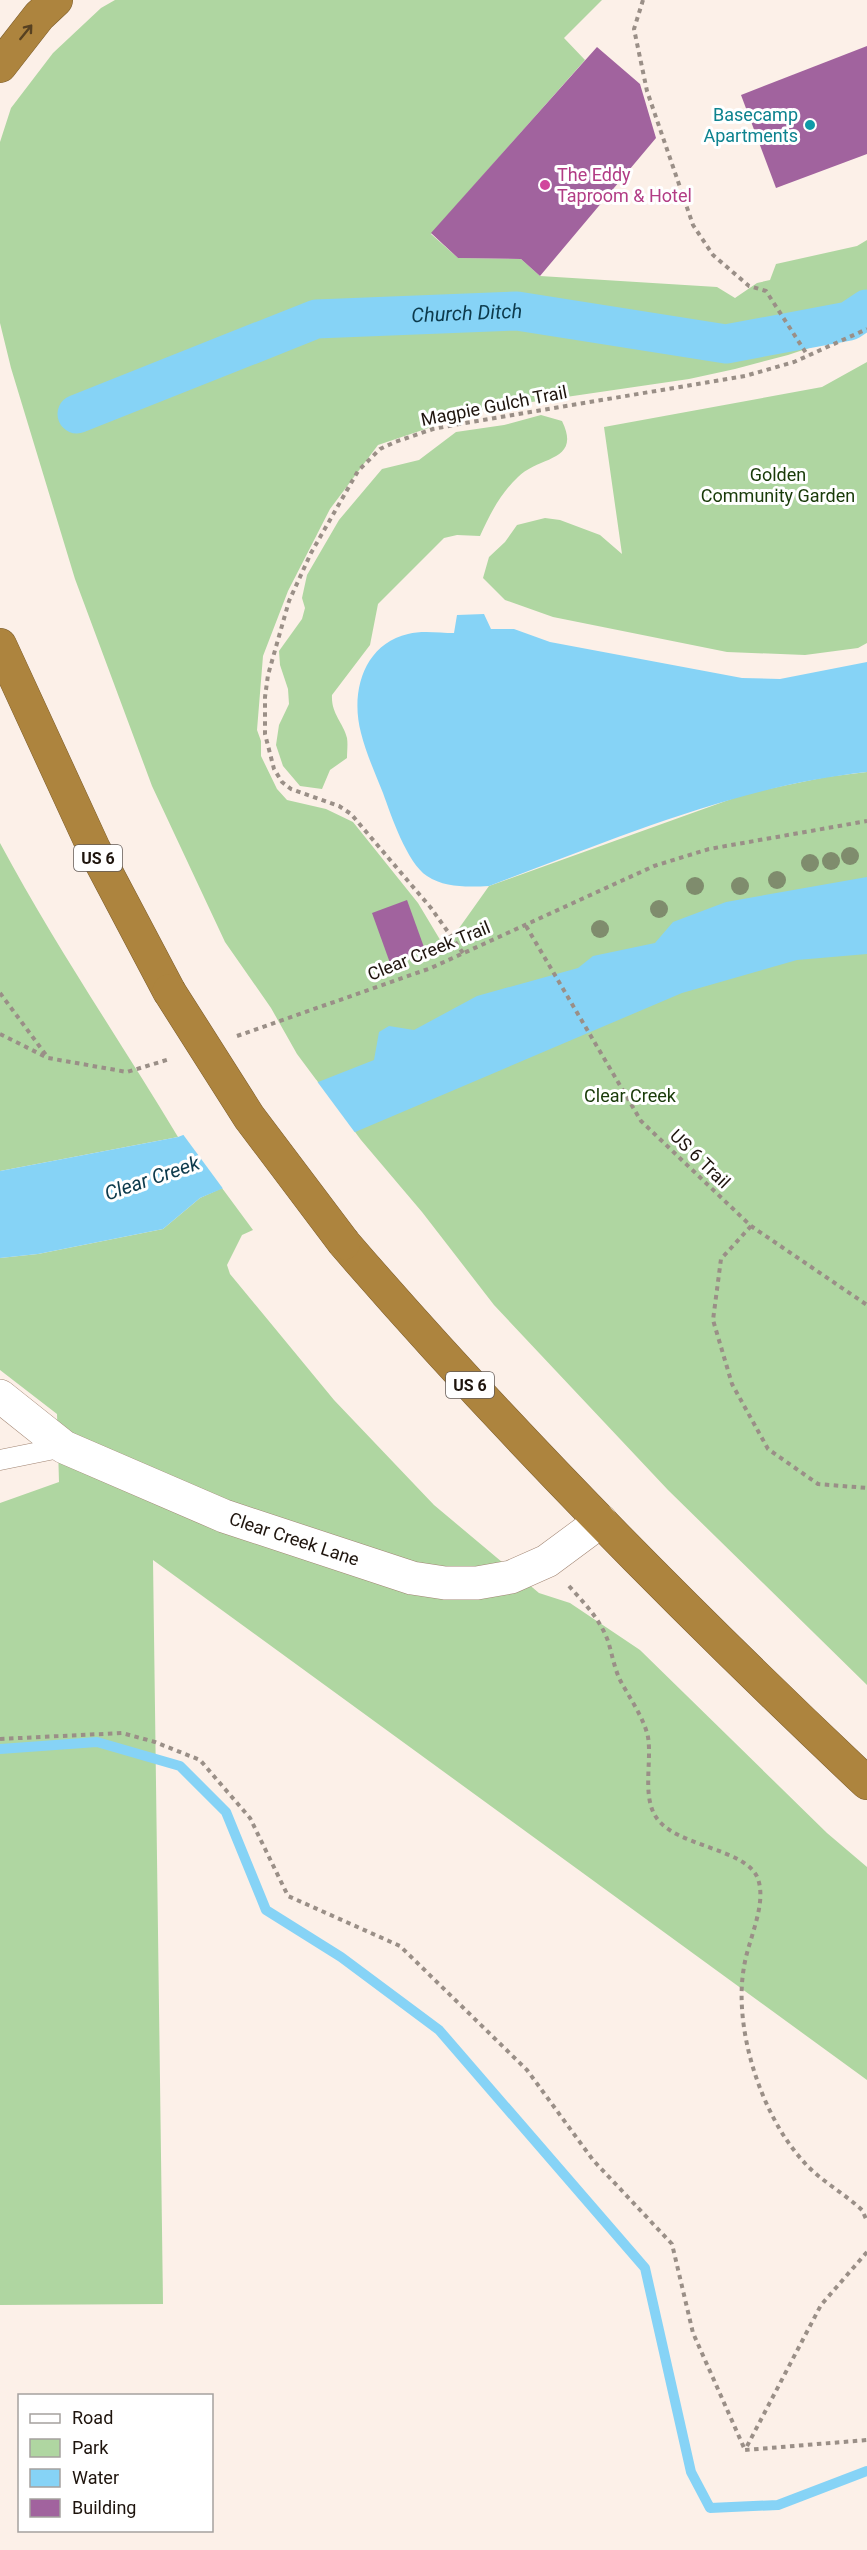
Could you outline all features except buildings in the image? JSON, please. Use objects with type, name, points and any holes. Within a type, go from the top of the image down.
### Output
[{"type":"highway","points":[[0,66],[39,16],[56,0]]},
{"type":"highway","name":"US 6","points":[[0,645],[94,849],[169,991],[249,1117],[344,1244],[463,1378],[601,1521],[867,1783]]},
{"type":"street","name":"Clear Creek Lane","points":[[0,1396],[64,1447],[224,1516],[412,1578],[446,1583],[477,1583],[511,1577],[547,1561],[601,1521]]},
{"type":"lane","points":[[0,1460],[64,1447]]},
{"type":"path","points":[[644,0],[634,29],[647,91],[693,225],[714,255],[749,286],[766,291],[808,356]]},
{"type":"path","name":"Magpie Gulch Trail","points":[[463,953],[431,908],[362,825],[339,806],[291,789],[282,782],[269,754],[265,697],[275,646],[289,601],[347,485],[367,460],[380,449],[394,441],[433,429],[716,382],[771,369],[808,356],[867,329]]},
{"type":"path","name":"Clear Creek Trail","points":[[231,1038],[431,968],[654,866],[709,849],[867,821]]},
{"type":"path","name":"US 6 Trail","points":[[526,926],[641,1121],[751,1226],[867,1305]]},
{"type":"path","points":[[0,993],[48,1058]]},
{"type":"path","points":[[0,1034],[48,1058],[127,1072],[175,1057]]},
{"type":"path","points":[[751,1226],[721,1259],[714,1320],[732,1384],[768,1449],[818,1485],[867,1488]]},
{"type":"path","points":[[547,1561],[596,1617],[608,1641],[615,1670],[647,1734],[650,1800],[654,1815],[664,1829],[726,1854],[746,1865],[757,1876],[761,1892],[746,1950],[742,2003],[747,2041],[760,2088],[780,2131],[803,2163],[862,2210],[867,2221]]},
{"type":"path","points":[[0,1739],[122,1734],[155,1742],[200,1760],[250,1818],[288,1896],[400,1947],[527,2070],[593,2160],[672,2244],[693,2333],[745,2450]]},
{"type":"path","points":[[745,2450],[821,2305],[867,2252]]},
{"type":"path","points":[[745,2450],[867,2440]]},
{"type":"green space","points":[[115,0],[602,0],[564,38],[585,60],[431,234],[458,258],[521,259],[540,276],[717,287],[735,298],[757,283],[770,280],[776,264],[857,246],[867,240],[867,322],[827,342],[788,355],[689,379],[485,409],[378,445],[330,509],[288,591],[263,656],[257,730],[261,741],[261,756],[277,789],[287,800],[326,809],[353,822],[418,903],[445,948],[489,886],[748,793],[826,777],[867,772],[867,1685],[668,1490],[494,1305],[422,1212],[361,1140],[297,1054],[271,1008],[225,942],[152,786],[75,579],[11,368],[0,323],[0,142],[11,108],[53,53],[101,8]]},
{"type":"green space","name":"Golden Community Garden","points":[[867,362],[867,643],[858,648],[805,655],[727,652],[553,617],[505,600],[483,578],[489,557],[505,542],[517,525],[545,518],[560,520],[600,535],[622,554],[604,427],[822,387]]},
{"type":"green space","points":[[541,415],[562,421],[567,434],[567,444],[555,457],[527,470],[518,477],[496,505],[480,536],[457,535],[444,538],[378,604],[370,645],[332,695],[335,713],[347,738],[347,758],[330,770],[322,789],[300,786],[283,766],[276,745],[279,725],[289,704],[279,651],[302,619],[305,608],[302,598],[307,575],[339,520],[382,469],[419,460],[456,432],[504,425]]},
{"type":"green space","points":[[0,843],[64,955],[178,1137],[0,1171]]},
{"type":"green space","points":[[222,1188],[253,1230],[242,1235],[227,1265],[230,1274],[334,1400],[434,1505],[539,1593],[570,1603],[640,1650],[827,1833],[867,1867],[867,2080],[153,1560],[163,2304],[0,2305],[0,1503],[59,1482],[57,1414],[0,1370],[0,1258],[38,1254],[163,1229],[200,1198]]},
{"type":"water","points":[[484,614],[491,629],[514,629],[550,642],[742,678],[780,679],[867,662],[867,772],[818,779],[722,802],[628,833],[489,886],[457,886],[441,883],[420,870],[406,850],[395,826],[363,741],[358,717],[359,686],[371,659],[393,639],[419,632],[454,633],[457,615]]},
{"type":"water","name":"Clear Creek","points":[[867,877],[867,954],[797,960],[682,993],[200,1198],[163,1229],[38,1254],[0,1258],[0,1171],[178,1137],[374,1060],[379,1032],[389,1026],[414,1030],[477,996],[578,968],[593,956],[655,943],[673,922],[726,902]]},
{"type":"pier","points":[[316,1080],[356,1134],[224,1190],[182,1133]]},
{"type":"waterway","name":"Church Ditch","points":[[77,414],[316,319],[517,311],[726,344],[849,321],[867,309]]},
{"type":"waterway","points":[[0,1749],[97,1742],[180,1766],[226,1812],[266,1910],[341,1957],[439,2030],[645,2268],[691,2472],[710,2508],[778,2505],[867,2471]]},
{"type":"place","name":"Basecamp Apartments","points":[[810,125]]},
{"type":"place","name":"The Eddy Taproom & Hotel","points":[[545,185]]}]
